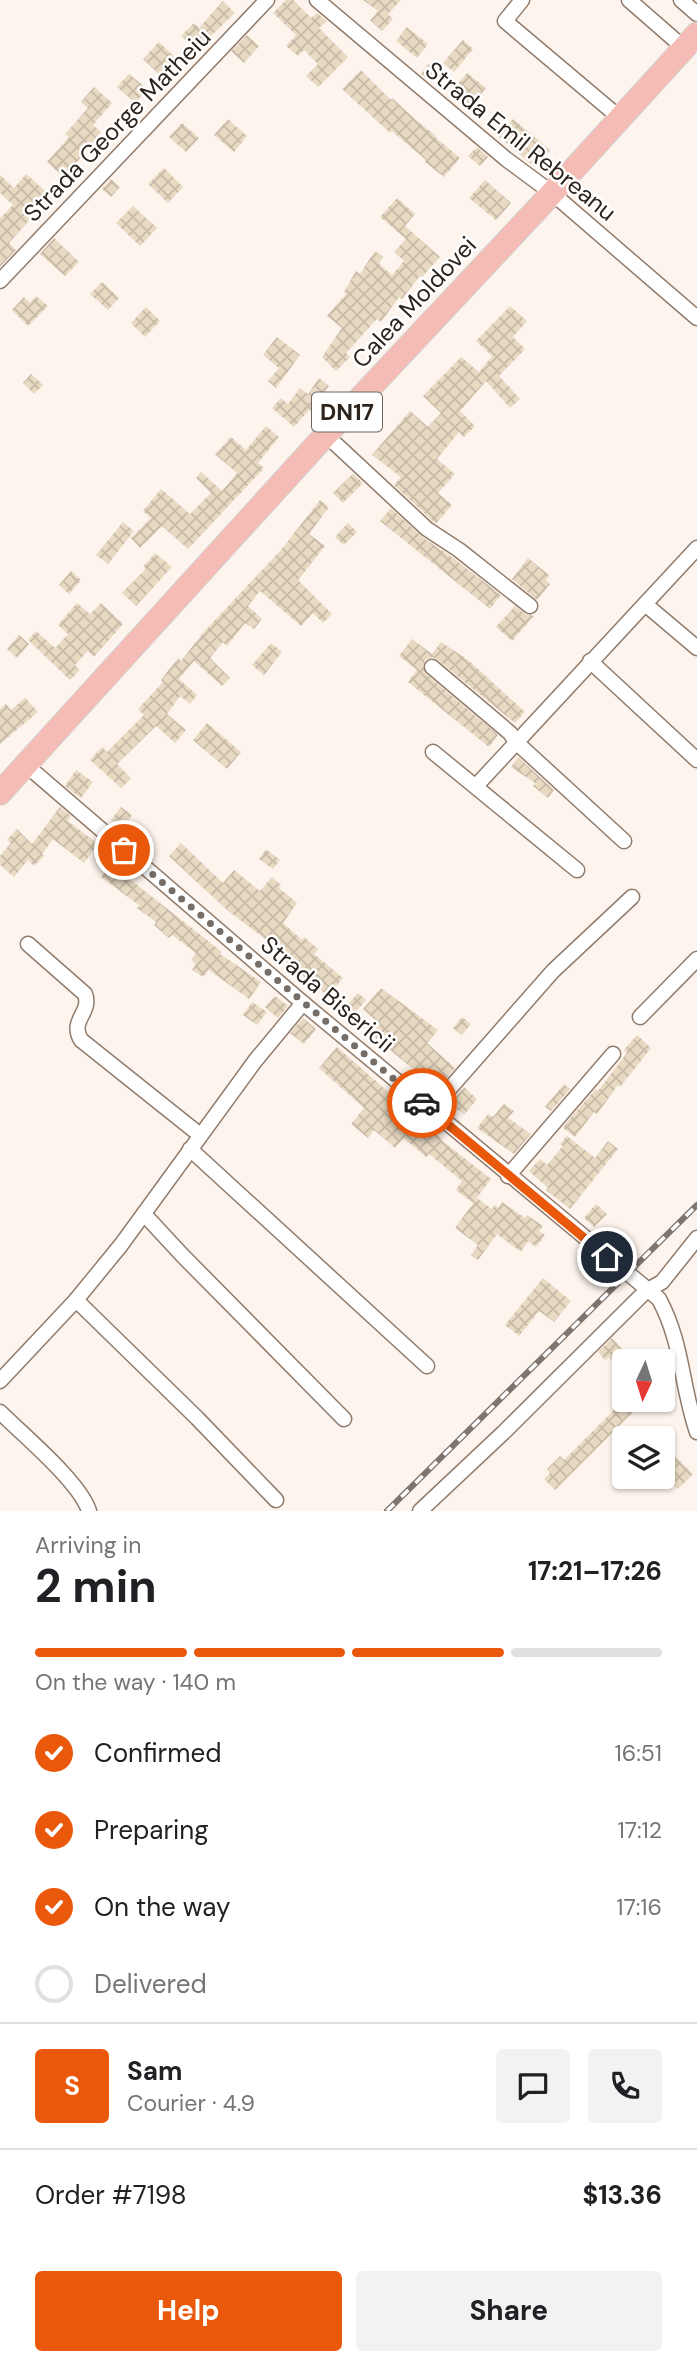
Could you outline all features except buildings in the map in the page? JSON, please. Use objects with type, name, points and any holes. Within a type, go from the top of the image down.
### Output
[{"type":"highway","name":"Calea Moldovei","points":[[0,793],[690,41]]},
{"type":"street","name":"Strada George Matheiu","points":[[0,281],[267,0]]},
{"type":"street","name":"Strada Emil Rebreanu","points":[[317,0],[506,159],[552,193],[697,318]]},
{"type":"street","points":[[522,0],[505,21],[620,118]]},
{"type":"street","points":[[629,0],[690,41]]},
{"type":"street","points":[[681,0],[697,14]]},
{"type":"street","points":[[326,435],[427,529],[459,550],[530,606]]},
{"type":"street","points":[[476,786],[697,548]]},
{"type":"street","points":[[645,604],[697,648]]},
{"type":"street","points":[[590,661],[697,760]]},
{"type":"street","points":[[432,667],[510,733],[516,742],[624,841]]},
{"type":"street","points":[[433,752],[577,870]]},
{"type":"street","name":"Strada Bisericii","points":[[26,765],[430,1111],[659,1299],[672,1325],[697,1432]]},
{"type":"street","points":[[430,1111],[553,971],[632,897]]},
{"type":"street","points":[[28,944],[85,994],[87,1004],[76,1024],[81,1040],[200,1135]]},
{"type":"street","points":[[640,1017],[697,959]]},
{"type":"street","points":[[0,1381],[76,1300],[144,1214],[255,1061],[303,1003]]},
{"type":"street","points":[[508,1175],[612,1054]]},
{"type":"street","points":[[190,1149],[427,1366]]},
{"type":"street","points":[[144,1214],[344,1419]]},
{"type":"street","points":[[420,1511],[646,1291],[662,1282],[697,1238]]},
{"type":"street","points":[[76,1300],[197,1418],[276,1500]]},
{"type":"street","points":[[0,1412],[62,1473],[84,1499],[89,1511]]},
{"type":"railway","points":[[387,1511],[697,1205]]},
{"type":"way so far","points":[[124,850],[422,1103]]},
{"type":"route","points":[[422,1103],[607,1257]]}]
